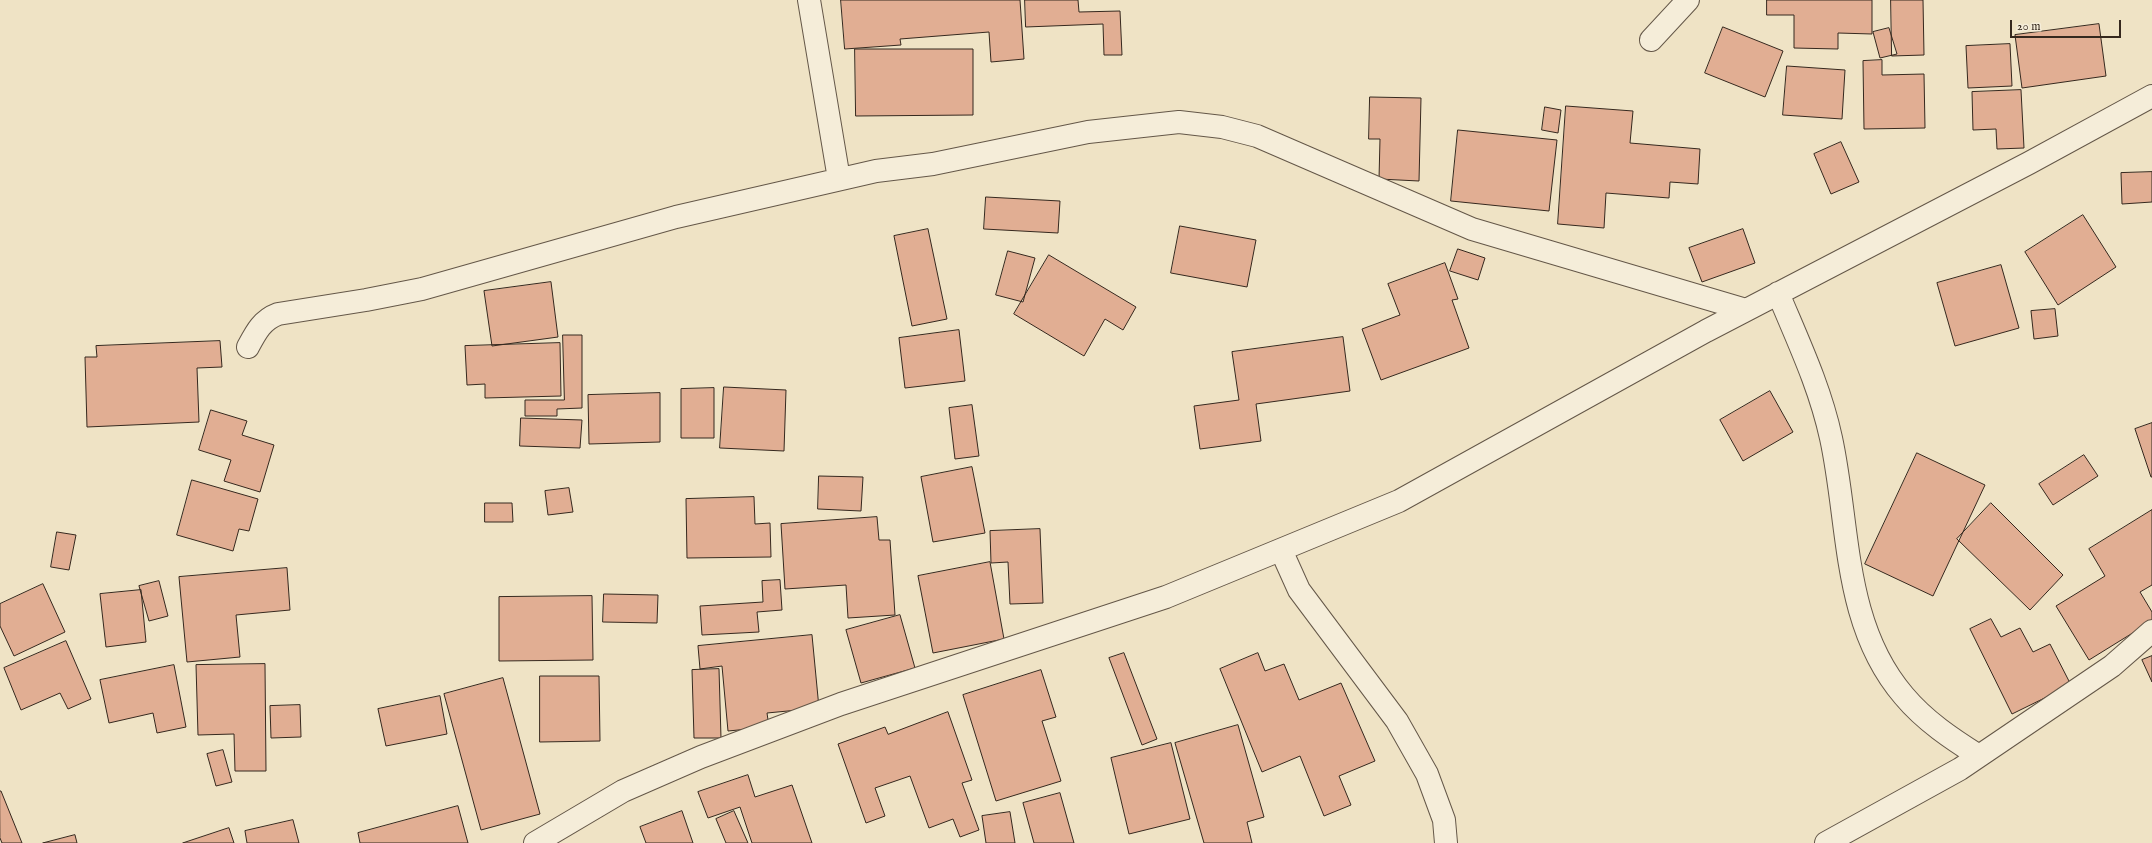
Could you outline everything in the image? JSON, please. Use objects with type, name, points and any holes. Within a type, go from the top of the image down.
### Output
[{"type":"street","points":[[809,0],[839,179]]},
{"type":"street","points":[[1651,40],[1688,0]]},
{"type":"street","points":[[535,843],[622,792],[701,757],[841,704],[1166,597],[1399,501],[1746,310],[2029,163],[2152,96]]},
{"type":"street","points":[[248,347],[260,326],[269,318],[278,314],[366,300],[422,289],[676,217],[876,171],[933,164],[1088,132],[1179,122],[1222,127],[1258,136],[1472,229],[1746,310]]},
{"type":"street","points":[[1778,293],[1818,388],[1831,438],[1854,594],[1866,631],[1884,670],[1904,697],[1939,730],[1979,756]]},
{"type":"street","points":[[1281,550],[1299,590],[1397,721],[1427,774],[1444,820],[1446,843]]},
{"type":"street","points":[[1826,843],[1960,769],[2112,666],[2152,631]]},
{"type":"building","points":[[841,0],[1020,0],[1024,59],[991,62],[989,32],[900,39],[901,45],[845,49]]},
{"type":"building","points":[[1025,0],[1078,0],[1079,12],[1120,11],[1122,55],[1104,55],[1103,24],[1026,27]]},
{"type":"building","points":[[1767,0],[1872,0],[1872,34],[1838,33],[1838,49],[1794,48],[1794,15],[1767,15]]},
{"type":"building","points":[[1891,0],[1923,0],[1924,55],[1892,56]]},
{"type":"building","points":[[2099,24],[2106,76],[2022,88],[2015,35]]},
{"type":"building","points":[[1723,27],[1783,51],[1765,97],[1705,73]]},
{"type":"building","points":[[1889,28],[1897,54],[1880,58],[1873,32]]},
{"type":"building","points":[[2010,44],[2012,86],[1968,88],[1966,46]]},
{"type":"building","points":[[855,49],[973,49],[973,115],[856,116]]},
{"type":"building","points":[[1882,60],[1882,75],[1924,74],[1925,128],[1864,129],[1863,61]]},
{"type":"building","points":[[1787,66],[1845,70],[1842,119],[1783,115]]},
{"type":"building","points":[[2021,90],[2024,148],[1997,149],[1996,129],[1973,130],[1972,92]]},
{"type":"building","points":[[1370,97],[1421,98],[1419,181],[1379,179],[1380,139],[1369,139]]},
{"type":"building","points":[[1566,106],[1633,111],[1630,143],[1700,149],[1698,184],[1670,182],[1669,198],[1606,193],[1604,228],[1558,224]]},
{"type":"building","points":[[1545,107],[1561,110],[1558,133],[1542,130]]},
{"type":"building","points":[[1458,130],[1557,140],[1549,211],[1451,201]]},
{"type":"building","points":[[1841,142],[1859,182],[1831,194],[1814,154]]},
{"type":"building","points":[[2152,172],[2152,202],[2122,204],[2121,173]]},
{"type":"building","points":[[986,197],[1060,201],[1058,233],[984,229]]},
{"type":"building","points":[[2083,215],[2116,267],[2058,305],[2025,252]]},
{"type":"building","points":[[1180,226],[1256,240],[1247,287],[1171,273]]},
{"type":"building","points":[[928,229],[947,319],[912,326],[894,236]]},
{"type":"building","points":[[1743,229],[1755,263],[1702,282],[1689,248]]},
{"type":"building","points":[[1458,249],[1485,258],[1478,280],[1450,271]]},
{"type":"building","points":[[1008,251],[1035,258],[1023,302],[996,295]]},
{"type":"building","points":[[1049,255],[1136,307],[1123,330],[1105,319],[1084,356],[1014,314]]},
{"type":"building","points":[[1445,263],[1458,299],[1452,300],[1469,348],[1381,380],[1362,329],[1400,315],[1388,284]]},
{"type":"building","points":[[2001,265],[2019,328],[1955,346],[1937,283]]},
{"type":"building","points":[[551,282],[558,337],[492,346],[484,291]]},
{"type":"building","points":[[2055,309],[2058,336],[2034,339],[2031,311]]},
{"type":"building","points":[[959,330],[965,381],[905,388],[899,338]]},
{"type":"building","points":[[563,335],[582,335],[582,408],[557,409],[557,416],[525,416],[525,400],[564,400]]},
{"type":"building","points":[[1343,337],[1350,391],[1256,404],[1261,441],[1200,449],[1194,406],[1239,400],[1232,352]]},
{"type":"building","points":[[220,341],[222,367],[197,368],[199,422],[87,427],[85,357],[97,357],[96,346]]},
{"type":"building","points":[[560,343],[561,396],[485,398],[485,384],[467,385],[465,346]]},
{"type":"building","points":[[724,387],[786,390],[784,451],[720,448]]},
{"type":"building","points":[[714,388],[714,438],[681,438],[681,389]]},
{"type":"building","points":[[1770,391],[1793,432],[1743,461],[1720,420]]},
{"type":"building","points":[[660,393],[660,442],[589,444],[588,395]]},
{"type":"building","points":[[972,405],[979,456],[955,459],[949,408]]},
{"type":"building","points":[[211,410],[247,421],[242,435],[274,445],[260,492],[224,481],[231,460],[199,450]]},
{"type":"building","points":[[521,418],[582,420],[580,448],[520,446]]},
{"type":"building","points":[[2152,423],[2152,477],[2151,477],[2135,429]]},
{"type":"building","points":[[1917,453],[1985,485],[1933,596],[1865,564]]},
{"type":"building","points":[[2084,455],[2098,476],[2053,505],[2039,484]]},
{"type":"building","points":[[972,467],[985,533],[933,542],[921,477]]},
{"type":"building","points":[[819,476],[863,477],[861,511],[818,509]]},
{"type":"building","points":[[192,480],[258,499],[249,531],[239,529],[233,551],[177,535]]},
{"type":"building","points":[[569,488],[573,512],[548,515],[545,491]]},
{"type":"building","points":[[754,497],[755,524],[770,523],[771,557],[687,558],[686,499]]},
{"type":"building","points":[[485,503],[512,503],[513,522],[485,522]]},
{"type":"building","points":[[1991,503],[2063,575],[2030,610],[1957,539]]},
{"type":"building","points":[[2152,510],[2152,585],[2140,592],[2152,612],[2152,621],[2089,660],[2056,606],[2105,576],[2089,549]]},
{"type":"building","points":[[877,517],[879,540],[890,540],[895,615],[848,618],[846,585],[785,589],[781,524]]},
{"type":"building","points":[[1040,529],[1043,603],[1010,604],[1008,562],[991,563],[990,531]]},
{"type":"building","points":[[57,532],[76,535],[69,570],[51,567]]},
{"type":"building","points":[[990,562],[1004,639],[933,653],[918,576]]},
{"type":"building","points":[[287,568],[290,610],[236,615],[240,657],[187,662],[179,577]]},
{"type":"building","points":[[780,580],[782,610],[757,612],[759,632],[702,635],[700,606],[763,602],[762,581]]},
{"type":"building","points":[[159,581],[168,616],[149,621],[139,586]]},
{"type":"building","points":[[43,584],[65,632],[14,656],[0,626],[0,604]]},
{"type":"building","points":[[141,590],[146,642],[106,647],[100,594]]},
{"type":"building","points":[[604,594],[658,595],[657,623],[603,622]]},
{"type":"building","points":[[592,596],[593,660],[499,661],[499,597]]},
{"type":"building","points":[[900,615],[915,668],[861,683],[846,630]]},
{"type":"building","points":[[1991,619],[2001,637],[2020,628],[2033,652],[2050,644],[2071,685],[2012,714],[1970,629]]},
{"type":"building","points":[[812,635],[819,708],[767,713],[769,727],[728,731],[722,666],[700,669],[698,646]]},
{"type":"building","points":[[66,641],[91,699],[68,709],[60,693],[21,710],[4,668]]},
{"type":"building","points":[[1124,653],[1157,739],[1142,745],[1109,658]]},
{"type":"building","points":[[1258,653],[1265,671],[1284,664],[1299,700],[1341,683],[1375,761],[1339,776],[1351,805],[1324,816],[1300,756],[1262,772],[1220,669]]},
{"type":"building","points":[[2152,656],[2152,682],[2142,660]]},
{"type":"building","points":[[265,664],[266,771],[235,771],[234,734],[198,735],[196,665]]},
{"type":"building","points":[[174,665],[186,727],[157,733],[153,713],[109,723],[100,680]]},
{"type":"building","points":[[719,669],[721,738],[694,738],[692,670]]},
{"type":"building","points":[[1041,670],[1056,717],[1042,721],[1061,781],[996,801],[963,695]]},
{"type":"building","points":[[540,676],[599,676],[600,741],[540,742]]},
{"type":"building","points":[[503,678],[540,814],[481,830],[444,694]]},
{"type":"building","points":[[440,696],[447,734],[386,746],[378,709]]},
{"type":"building","points":[[300,705],[301,737],[271,738],[270,706]]},
{"type":"building","points":[[948,712],[972,780],[962,783],[979,830],[960,837],[953,819],[929,828],[910,776],[875,788],[885,816],[866,823],[838,744],[885,727],[888,734]]},
{"type":"building","points":[[1238,725],[1264,817],[1247,822],[1252,843],[1204,843],[1175,743]]},
{"type":"building","points":[[1171,743],[1190,819],[1129,834],[1111,758]]},
{"type":"building","points":[[223,750],[232,782],[216,786],[207,754]]},
{"type":"building","points":[[748,775],[755,797],[792,785],[812,843],[752,843],[740,807],[708,818],[698,792]]},
{"type":"building","points":[[0,791],[22,843],[2,843],[0,838]]},
{"type":"building","points":[[1060,793],[1074,843],[1034,843],[1023,803]]},
{"type":"building","points":[[458,806],[468,843],[360,843],[358,833]]},
{"type":"building","points":[[682,811],[693,843],[646,843],[640,827]]},
{"type":"building","points":[[734,811],[748,843],[726,843],[716,819]]},
{"type":"building","points":[[1010,812],[1015,843],[986,843],[982,816]]},
{"type":"building","points":[[293,820],[299,843],[247,843],[245,831]]},
{"type":"building","points":[[229,828],[234,843],[183,843]]},
{"type":"building","points":[[75,835],[77,843],[43,843]]}]
